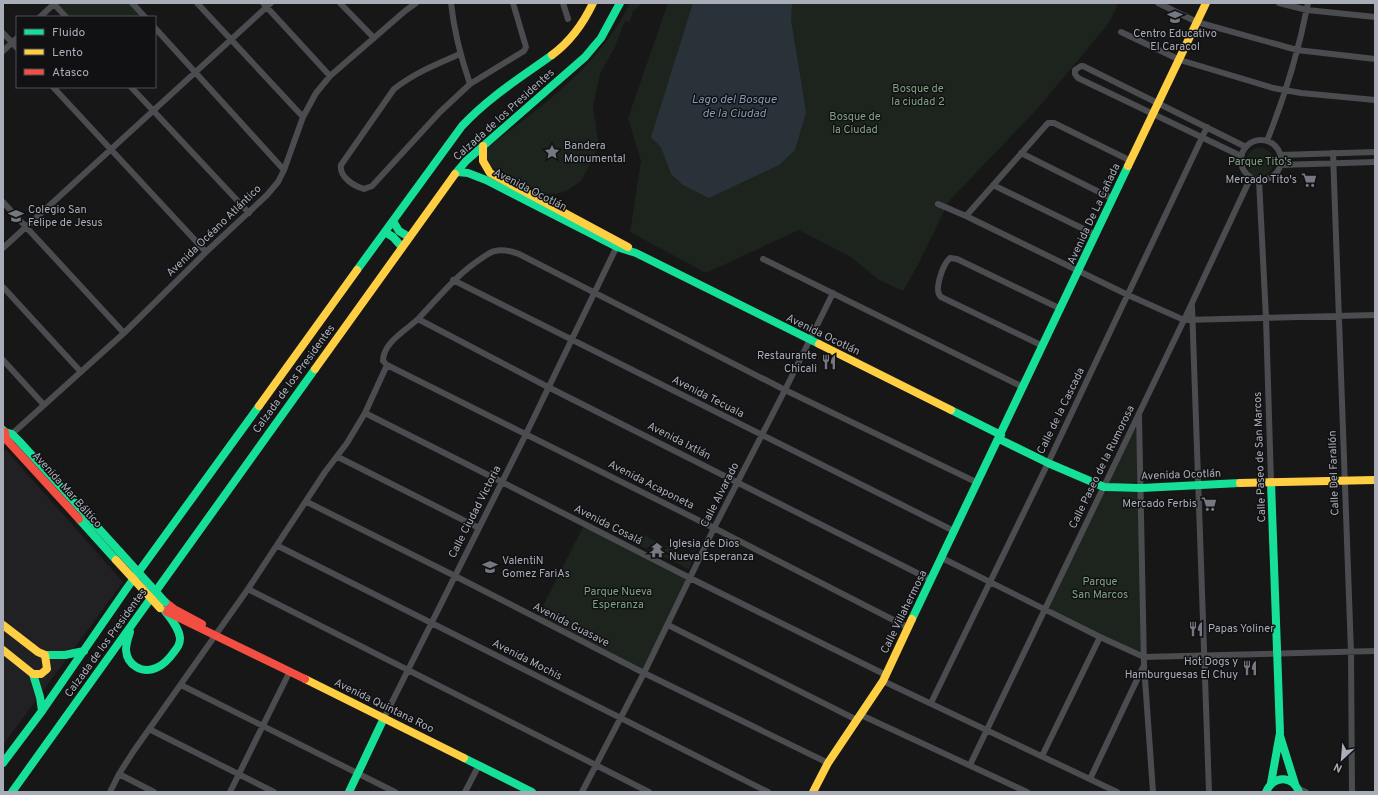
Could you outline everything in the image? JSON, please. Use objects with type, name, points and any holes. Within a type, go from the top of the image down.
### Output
[{"type":"main road","name":"Calzada de los Presidentes","points":[[3,763],[7,754],[42,711],[127,588],[454,137],[470,117],[505,87],[560,50],[585,19],[593,3]]},
{"type":"main road","points":[[550,58],[560,55],[576,40],[593,18],[599,3]]},
{"type":"main road","name":"Calzada de los Presidentes","points":[[12,792],[457,172],[466,161],[586,57],[601,38],[620,3]]},
{"type":"main road","name":"Avenida De La Cañada","points":[[1000,437],[1206,3]]},
{"type":"main road","name":"Avenida Ocotlán","points":[[483,146],[482,155],[484,163],[490,173],[618,244]]},
{"type":"main road","name":"Avenida Ocotlán","points":[[457,172],[468,173],[486,180],[618,244],[1000,437],[1048,463],[1104,487],[1140,488],[1271,482],[1375,480]]},
{"type":"main road","points":[[393,221],[399,231],[409,237]]},
{"type":"main road","points":[[385,232],[396,240],[402,247]]},
{"type":"main road","name":"Avenida Mar Báltico","points":[[6,436],[118,556],[163,607]]},
{"type":"main road","name":"Calle Villahermosa","points":[[813,792],[828,763],[884,678],[1000,437]]},
{"type":"main road","name":"Calle Paseo de San Marcos","points":[[1266,792],[1271,783],[1280,733],[1271,482]]},
{"type":"main road","points":[[132,625],[126,650],[131,663],[137,668],[150,670],[164,663],[173,655],[180,641],[177,629],[163,607]]},
{"type":"main road","name":"Avenida Quintana Roo","points":[[163,607],[174,609],[226,640],[532,792]]},
{"type":"main road","points":[[3,625],[38,652],[45,654],[65,655],[84,651]]},
{"type":"main road","points":[[3,650],[32,674],[40,697],[42,711]]},
{"type":"main road","points":[[32,674],[41,674],[47,669],[45,654]]},
{"type":"main road","name":"Calle Ciudad Victoria","points":[[349,792],[384,718]]},
{"type":"main road","name":"Calle Paseo de San Marcos","points":[[1280,733],[1286,758],[1300,789]]},
{"type":"main road","points":[[1271,783],[1283,778],[1290,780],[1300,789]]},
{"type":"street","points":[[41,16],[54,3],[65,16]]},
{"type":"street","points":[[132,3],[144,16]]},
{"type":"street","points":[[197,3],[303,117]]},
{"type":"street","points":[[340,3],[374,38]]},
{"type":"street","points":[[402,3],[404,11]]},
{"type":"street","name":"Avenida Océano Atlántico","points":[[6,436],[81,372],[206,252],[249,213],[278,182],[284,170],[303,117],[316,93],[330,76],[404,11],[416,3]]},
{"type":"street","points":[[452,3],[452,17],[460,54],[470,84]]},
{"type":"street","points":[[460,54],[422,71],[394,89],[341,165],[341,173],[344,177],[358,187],[368,189],[376,183],[440,112],[470,84],[526,49],[513,3]]},
{"type":"street","points":[[563,3],[568,19]]},
{"type":"street","points":[[1158,3],[1197,22],[1297,50],[1375,59]]},
{"type":"street","points":[[1279,3],[1307,10],[1375,17]]},
{"type":"street","points":[[1267,141],[1297,50],[1308,3]]},
{"type":"street","points":[[3,248],[231,40],[267,4],[330,76]]},
{"type":"street","points":[[156,29],[284,170]]},
{"type":"street","points":[[1121,32],[1180,60],[1235,77],[1285,90],[1375,100]]},
{"type":"street","points":[[3,33],[14,40],[3,51]]},
{"type":"street","points":[[1241,156],[1078,78],[1075,74],[1075,70],[1081,66],[1084,66],[1246,146]]},
{"type":"street","points":[[54,88],[206,252]]},
{"type":"street","points":[[132,88],[249,213]]},
{"type":"street","points":[[966,216],[1046,124],[1051,123],[1131,161]]},
{"type":"street","name":"Calle de la Cascada","points":[[932,703],[989,582],[1048,463],[1207,127]]},
{"type":"street","points":[[1260,140],[1267,141],[1278,149],[1280,155],[1280,165],[1272,176],[1259,180],[1251,177],[1245,172],[1241,156],[1246,146],[1252,142],[1260,140]]},
{"type":"street","points":[[1280,155],[1375,152]]},
{"type":"street","points":[[1021,153],[1113,199]]},
{"type":"street","name":"Calle Del Farallón","points":[[1333,153],[1351,652],[1352,792]]},
{"type":"street","points":[[1280,165],[1375,162]]},
{"type":"street","name":"Calle Paseo de la Rumorosa","points":[[970,765],[1192,304],[1251,177]]},
{"type":"street","name":"Calle Paseo de San Marcos","points":[[1259,180],[1266,318],[1271,482]]},
{"type":"street","points":[[993,185],[1096,235]]},
{"type":"street","points":[[3,202],[124,332]]},
{"type":"street","points":[[938,204],[966,216],[1128,295],[1184,320],[1375,314]]},
{"type":"street","name":"Calle Ciudad Victoria","points":[[384,718],[526,434],[618,244]]},
{"type":"street","points":[[110,792],[119,774],[149,729],[278,546],[330,465],[338,457],[356,429],[365,413],[385,364],[383,356],[391,344],[405,329],[418,319],[453,280],[474,263],[494,251],[504,250],[519,254],[785,390],[978,483]]},
{"type":"street","points":[[1043,346],[938,296],[937,288],[946,264],[950,258],[957,259],[1061,309]]},
{"type":"street","points":[[763,259],[1023,387]]},
{"type":"street","name":"Avenida Tecuala","points":[[453,280],[954,532]]},
{"type":"street","points":[[3,287],[81,372]]},
{"type":"street","name":"Calle Alvarado","points":[[582,792],[644,674],[714,528],[785,390],[832,293]]},
{"type":"street","points":[[1192,304],[1209,792]]},
{"type":"street","name":"Avenida Ixtlán","points":[[418,319],[548,387],[931,580]]},
{"type":"street","points":[[3,360],[44,405]]},
{"type":"street","name":"Avenida Acaponeta","points":[[385,364],[714,528],[909,628]]},
{"type":"street","name":"Avenida Cosalá","points":[[365,413],[932,703],[1117,792]]},
{"type":"street","points":[[1139,413],[1144,665],[1153,792]]},
{"type":"street","points":[[338,457],[479,528]]},
{"type":"street","name":"Avenida Guasave","points":[[307,502],[455,576],[644,674],[828,763]]},
{"type":"street","name":"Avenida Mochis","points":[[278,546],[768,792]]},
{"type":"street","points":[[942,558],[1100,637],[1144,657],[1375,651]]},
{"type":"street","points":[[248,589],[649,792]]},
{"type":"street","points":[[668,625],[859,718],[970,765],[1027,792]]},
{"type":"street","points":[[1042,756],[1100,637]]},
{"type":"street","points":[[1090,779],[1144,665]]},
{"type":"street","points":[[230,792],[290,672]]},
{"type":"street","points":[[181,685],[394,792]]},
{"type":"street","points":[[149,729],[274,792]]},
{"type":"street","points":[[465,792],[479,765]]},
{"type":"street","points":[[119,774],[154,792]]},
{"type":"shaded area","points":[[6,450],[123,582],[3,745],[3,453]]},
{"type":"green space","points":[[57,3],[133,3],[144,16],[69,16]]},
{"type":"green space","points":[[630,3],[643,3],[633,11],[630,22],[625,21],[615,47],[600,74],[593,107],[599,147],[581,181],[568,190],[556,194],[543,193],[489,166],[484,157],[486,149],[547,101],[585,66],[602,47],[617,26]]},
{"type":"green space","name":"Bosque de la Ciudad","points":[[668,3],[1118,3],[1109,23],[1039,107],[949,201],[919,263],[903,291],[879,280],[851,257],[799,230],[706,273],[630,232],[641,161],[628,118]]},
{"type":"green space","name":"Parque Tito's","points":[[1260,148],[1270,152],[1274,162],[1270,172],[1260,176],[1250,172],[1246,162],[1250,152]]},
{"type":"green space","name":"Parque San Marcos","points":[[1136,428],[1138,482],[1105,487],[1103,492],[1140,492],[1142,652],[1101,636],[1046,609],[1109,478]]},
{"type":"green space","name":"Parque Nueva Esperanza","points":[[585,523],[691,576],[644,671],[538,616]]},
{"type":"green space","points":[[644,535],[693,560],[689,569],[639,545]]},
{"type":"water","name":"Lago del Bosque de la Ciudad","points":[[693,3],[792,3],[791,20],[806,112],[795,150],[779,165],[709,198],[683,185],[671,174],[661,147],[651,137]]},
{"type":"traffic: fast","points":[[455,174],[466,161],[585,57],[601,38],[620,3]]},
{"type":"traffic: fast","points":[[357,270],[462,126],[494,97],[552,55]]},
{"type":"traffic: fast","points":[[912,619],[1128,166]]},
{"type":"traffic: fast","points":[[457,172],[468,173],[486,180],[617,247],[636,253],[819,344]]},
{"type":"traffic: fast","points":[[393,221],[399,231],[409,237]]},
{"type":"traffic: fast","points":[[385,232],[393,237],[402,247]]},
{"type":"traffic: fast","points":[[12,792],[315,369]]},
{"type":"traffic: fast","points":[[3,763],[42,711],[127,588],[259,406]]},
{"type":"traffic: fast","points":[[951,410],[1001,435]]},
{"type":"traffic: fast","points":[[3,430],[12,434],[19,441],[120,552]]},
{"type":"traffic: fast","points":[[999,439],[1048,463],[1104,487],[1141,488],[1240,483]]},
{"type":"traffic: fast","points":[[1271,482],[1280,733],[1271,783]]},
{"type":"traffic: fast","points":[[79,519],[116,560]]},
{"type":"traffic: fast","points":[[120,552],[165,602]]},
{"type":"traffic: fast","points":[[130,632],[126,650],[129,660],[132,664],[141,669],[151,670],[156,668],[168,659],[180,640],[176,627],[165,611]]},
{"type":"traffic: fast","points":[[45,655],[65,655],[84,651]]},
{"type":"traffic: fast","points":[[33,674],[40,697],[42,711]]},
{"type":"traffic: fast","points":[[349,792],[384,718]]},
{"type":"traffic: fast","points":[[1280,736],[1295,784]]},
{"type":"traffic: fast","points":[[464,758],[532,792]]},
{"type":"traffic: fast","points":[[1266,792],[1273,783],[1282,779],[1292,782],[1299,792]]},
{"type":"traffic: slow","points":[[552,55],[559,50],[576,32],[593,3]]},
{"type":"traffic: slow","points":[[1128,166],[1206,3]]},
{"type":"traffic: slow","points":[[483,146],[483,161],[490,173],[628,247]]},
{"type":"traffic: slow","points":[[315,369],[455,174]]},
{"type":"traffic: slow","points":[[259,406],[357,270]]},
{"type":"traffic: slow","points":[[819,344],[951,410]]},
{"type":"traffic: slow","points":[[1240,483],[1375,480]]},
{"type":"traffic: slow","points":[[116,560],[160,608]]},
{"type":"traffic: slow","points":[[813,792],[828,763],[883,681],[912,619]]},
{"type":"traffic: slow","points":[[3,625],[38,652],[45,655],[47,669],[41,674],[33,674],[3,650]]},
{"type":"traffic: slow","points":[[305,679],[464,758]]},
{"type":"traffic: jam","points":[[5,432],[6,439],[79,519]]},
{"type":"traffic: jam","points":[[165,602],[174,609],[202,624]]},
{"type":"traffic: jam","points":[[167,612],[305,679]]},
{"type":"place","name":"Centro Educativo El Caracol","points":[[1175,17]]},
{"type":"place","name":"Bandera Monumental","points":[[552,152]]},
{"type":"place","name":"Mercado Tito's","points":[[1309,180]]},
{"type":"place","name":"Colegio San Felipe de Jesus","points":[[16,216]]},
{"type":"place","name":"Restaurante Chicali","points":[[829,362]]},
{"type":"place","name":"Mercado Ferbis","points":[[1209,504]]},
{"type":"place","name":"Iglesia de Dios Nueva Esperanza","points":[[657,550]]},
{"type":"place","name":"ValentiN Gomez FariAs","points":[[490,567]]},
{"type":"place","name":"Papas Yoliner","points":[[1196,629]]},
{"type":"place","name":"Hot Dogs y Hamburguesas El Chuy","points":[[1250,668]]},
{"type":"park label","name":"Bosque de la ciudad 2","points":[[918,95]]}]
